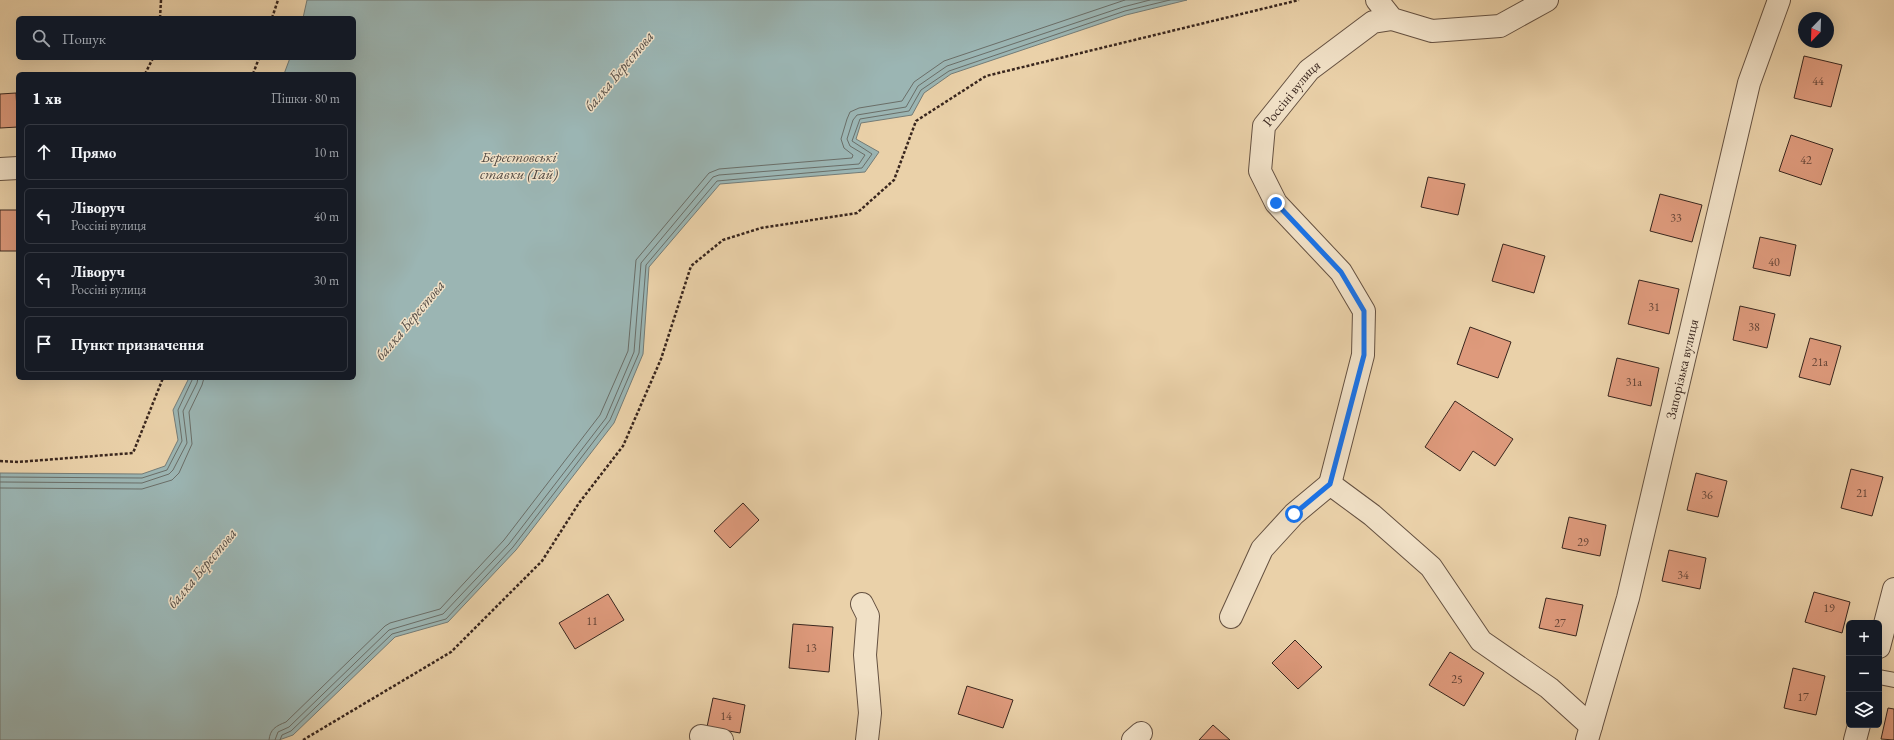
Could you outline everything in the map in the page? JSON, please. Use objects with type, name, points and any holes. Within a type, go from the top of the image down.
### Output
[{"type":"street","points":[[1377,0],[1392,19],[1432,31],[1500,26],[1546,0]]},
{"type":"street","name":"Запорізька вулиця","points":[[1589,733],[1628,598],[1749,84],[1779,0]]},
{"type":"street","name":"Россіні вулиця","points":[[1330,484],[1364,355],[1364,311],[1341,272],[1276,203],[1260,171],[1264,126],[1309,70],[1373,22],[1392,19]]},
{"type":"street","points":[[0,169],[16,168]]},
{"type":"street","points":[[1231,617],[1262,550],[1294,514],[1330,484],[1372,515],[1431,567],[1481,641],[1549,688],[1589,733]]},
{"type":"street","points":[[1882,635],[1894,589]]},
{"type":"street","points":[[862,604],[868,616],[865,655],[870,713],[867,740]]},
{"type":"street","points":[[1855,740],[1858,728]]},
{"type":"street","points":[[701,736],[722,740]]},
{"type":"lane","points":[[1882,678],[1894,680]]},
{"type":"path","points":[[160,16],[161,0]]},
{"type":"path","points":[[273,16],[278,0]]},
{"type":"path","points":[[303,740],[451,652],[542,561],[579,503],[623,446],[661,359],[691,266],[723,240],[761,228],[856,213],[894,180],[916,121],[986,76],[1299,0]]},
{"type":"path","points":[[146,72],[152,60]]},
{"type":"path","points":[[254,72],[258,60]]},
{"type":"path","points":[[0,461],[18,462],[133,453],[162,380]]},
{"type":"water","name":"Берестовські ставки (Гай)","points":[[307,0],[1187,0],[1126,15],[951,74],[924,93],[912,115],[861,123],[856,139],[879,152],[865,172],[720,184],[649,267],[643,354],[614,423],[516,550],[448,622],[395,637],[293,735],[279,740],[0,740],[0,473],[142,474],[165,466],[178,440],[173,410],[188,380],[356,380],[356,72],[285,72],[289,60],[356,60],[356,16],[303,16]]},
{"type":"building","points":[[1804,56],[1842,65],[1831,107],[1794,98]]},
{"type":"building","points":[[16,93],[16,127],[0,128],[0,94]]},
{"type":"building","points":[[1791,135],[1833,149],[1821,185],[1779,171]]},
{"type":"building","points":[[1428,177],[1465,184],[1458,215],[1421,207]]},
{"type":"building","points":[[1660,194],[1702,205],[1692,242],[1650,231]]},
{"type":"building","points":[[0,210],[16,210],[16,251],[0,251]]},
{"type":"building","points":[[1760,237],[1796,245],[1790,276],[1753,268]]},
{"type":"building","points":[[1503,244],[1545,256],[1534,293],[1492,281]]},
{"type":"building","points":[[1639,280],[1679,289],[1669,334],[1628,324]]},
{"type":"building","points":[[1740,306],[1775,314],[1767,348],[1733,340]]},
{"type":"building","points":[[1470,327],[1511,342],[1498,378],[1457,364]]},
{"type":"building","points":[[1810,338],[1841,346],[1830,385],[1799,377]]},
{"type":"building","points":[[1617,358],[1659,368],[1651,406],[1608,396]]},
{"type":"building","points":[[1455,401],[1513,439],[1495,466],[1473,451],[1460,471],[1425,447]]},
{"type":"building","points":[[1851,469],[1883,477],[1872,516],[1841,508]]},
{"type":"building","points":[[1696,473],[1727,481],[1718,517],[1687,510]]},
{"type":"building","points":[[743,503],[759,520],[730,548],[714,531]]},
{"type":"building","points":[[1569,517],[1606,525],[1600,556],[1562,548]]},
{"type":"building","points":[[1669,550],[1706,558],[1700,589],[1662,581]]},
{"type":"building","points":[[1814,592],[1850,602],[1842,633],[1805,622]]},
{"type":"building","points":[[608,594],[624,620],[575,649],[559,623]]},
{"type":"building","points":[[1546,598],[1583,605],[1576,636],[1539,628]]},
{"type":"building","points":[[793,624],[833,627],[829,672],[789,668]]},
{"type":"building","points":[[1295,640],[1322,667],[1298,689],[1272,663]]},
{"type":"building","points":[[1450,652],[1484,673],[1464,706],[1429,685]]},
{"type":"building","points":[[1793,668],[1825,676],[1816,715],[1784,708]]},
{"type":"building","points":[[967,686],[1013,700],[1003,728],[958,714]]},
{"type":"building","points":[[713,698],[745,705],[740,733],[707,727]]},
{"type":"building","points":[[1888,708],[1894,709],[1894,740],[1881,739]]},
{"type":"building","points":[[1213,725],[1230,740],[1199,740]]},
{"type":"route","points":[[1276,203],[1341,272],[1364,311],[1364,355],[1330,484],[1294,514]]},
{"type":"water label","name":"балка Берестова","points":[[619,71]]},
{"type":"water label","name":"балка Берестова","points":[[410,320]]},
{"type":"water label","name":"балка Берестова","points":[[202,568]]}]
